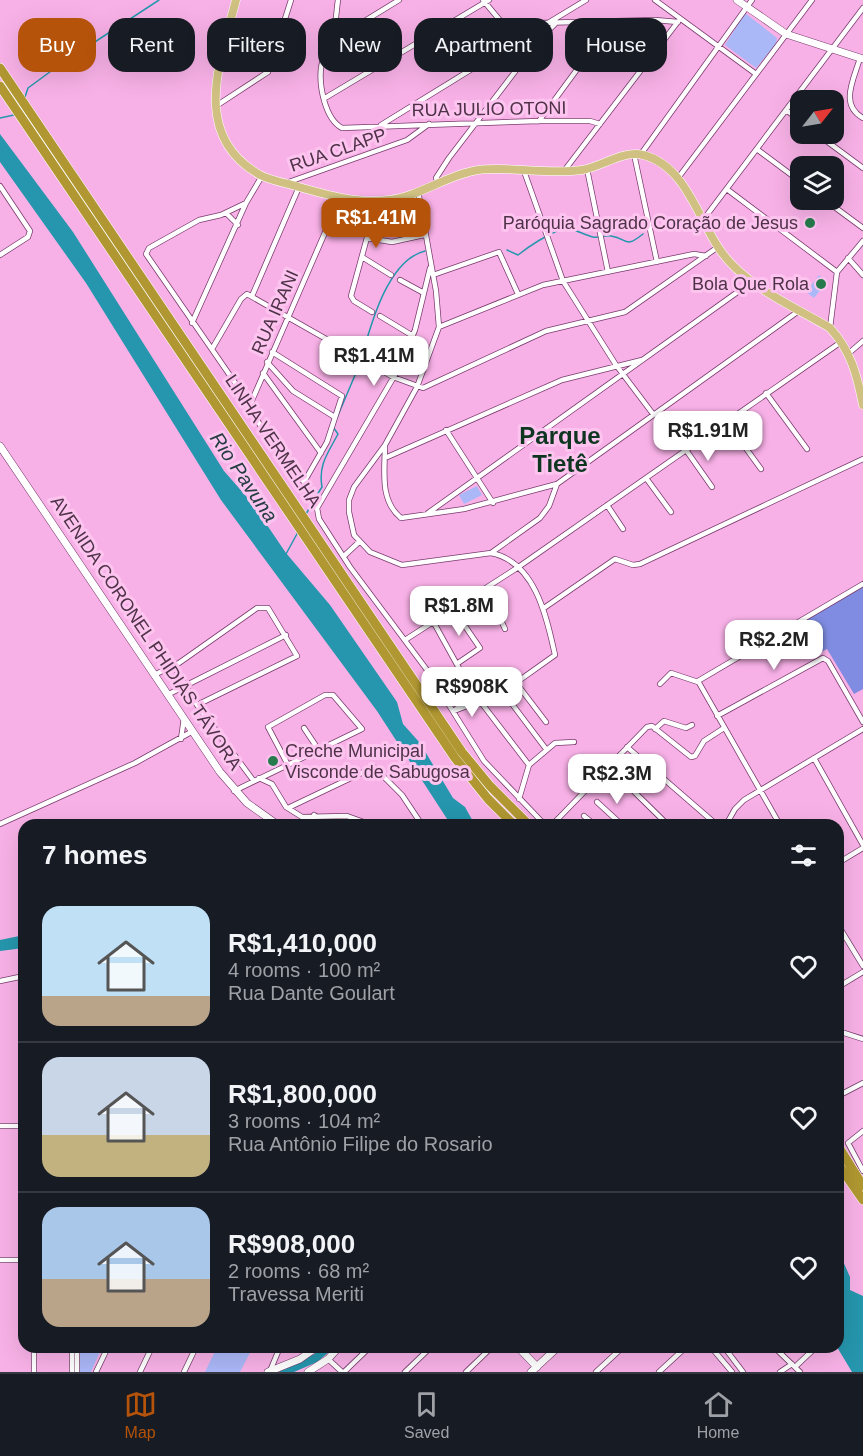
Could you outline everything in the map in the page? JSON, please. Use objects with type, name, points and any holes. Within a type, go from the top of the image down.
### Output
[{"type":"highway","name":"LINHA VERMELHA","points":[[0,68],[18,95],[24,112],[295,521],[307,531],[471,764],[523,819]]},
{"type":"highway","name":"LINHA VERMELHA","points":[[0,86],[12,103],[24,112],[301,512],[307,531],[455,758],[488,799],[508,819]]},
{"type":"highway","points":[[844,1146],[863,1186]]},
{"type":"highway","points":[[844,1173],[863,1200]]},
{"type":"main road","points":[[236,0],[217,71],[216,106],[220,133],[226,145],[262,176],[340,198],[377,200],[398,198],[476,171],[587,169],[638,154],[661,163],[678,178],[718,248],[736,268],[753,281],[830,328],[849,353],[863,405]]},
{"type":"street","points":[[216,106],[266,75],[272,66],[291,0]]},
{"type":"street","points":[[335,18],[338,0]]},
{"type":"street","points":[[370,18],[399,0]]},
{"type":"street","points":[[553,21],[586,0]]},
{"type":"street","points":[[655,0],[679,21],[756,74]]},
{"type":"street","points":[[736,0],[786,34],[861,59],[849,101],[851,110],[863,118]]},
{"type":"street","points":[[657,262],[638,154],[752,0]]},
{"type":"street","points":[[678,178],[812,0]]},
{"type":"street","points":[[322,72],[325,98],[486,1],[497,18]]},
{"type":"street","points":[[703,220],[728,190],[863,8]]},
{"type":"street","points":[[667,21],[679,21]]},
{"type":"street","points":[[564,171],[679,21]]},
{"type":"street","points":[[555,24],[565,24]]},
{"type":"street","points":[[379,126],[467,72]]},
{"type":"street","points":[[438,183],[436,178],[441,170],[515,72]]},
{"type":"street","points":[[539,120],[575,72]]},
{"type":"street","name":"RUA JULIO OTONI","points":[[325,98],[331,117],[342,128],[539,120],[590,121],[600,124]]},
{"type":"street","points":[[786,110],[790,113]]},
{"type":"street","name":"RUA CLAPP","points":[[285,183],[407,140],[429,124]]},
{"type":"street","points":[[831,144],[863,168]]},
{"type":"street","points":[[758,150],[790,174]]},
{"type":"street","points":[[587,169],[608,272]]},
{"type":"street","points":[[524,171],[563,280],[616,365],[653,414]]},
{"type":"street","points":[[192,323],[246,203],[262,176]]},
{"type":"street","points":[[0,186],[30,231],[28,237],[0,255]]},
{"type":"street","points":[[252,296],[299,187]]},
{"type":"street","points":[[728,190],[837,272]]},
{"type":"street","points":[[418,191],[436,291],[439,327],[417,387],[385,445],[354,487],[349,500],[351,525],[359,542],[370,552],[402,565],[491,553],[505,558],[528,580],[544,608],[555,654],[553,658],[503,692],[454,711]]},
{"type":"street","name":"RUA IRANI","points":[[250,405],[340,198]]},
{"type":"street","points":[[372,312],[351,297],[377,200]]},
{"type":"street","points":[[246,203],[226,213],[199,220],[146,251],[192,323],[250,405],[272,446],[304,482],[316,506],[319,519],[447,700],[484,761],[539,819]]},
{"type":"street","points":[[839,210],[863,228]]},
{"type":"street","points":[[226,213],[238,225]]},
{"type":"street","points":[[367,238],[392,242],[424,234]]},
{"type":"street","points":[[830,328],[837,272],[863,241]]},
{"type":"street","points":[[212,349],[241,299],[247,294],[393,376],[423,388],[441,382],[486,357],[546,331],[616,316],[632,309],[718,248]]},
{"type":"street","points":[[433,275],[496,252],[502,254],[518,294]]},
{"type":"street","points":[[439,327],[518,294],[563,280],[694,254],[706,256]]},
{"type":"street","points":[[362,257],[391,275]]},
{"type":"street","points":[[848,258],[863,275]]},
{"type":"street","points":[[316,506],[393,376],[413,336],[431,265]]},
{"type":"street","points":[[400,280],[423,291],[432,288],[436,291]]},
{"type":"street","points":[[426,513],[624,375],[753,281]]},
{"type":"street","points":[[385,445],[386,492],[396,514],[406,519],[426,513],[493,502],[557,484],[800,310]]},
{"type":"street","points":[[380,316],[413,336]]},
{"type":"street","points":[[849,353],[863,341]]},
{"type":"street","points":[[405,640],[517,568],[726,420],[842,342]]},
{"type":"street","points":[[272,352],[342,396],[333,416],[327,442],[304,482]]},
{"type":"street","points":[[385,458],[553,383],[616,365],[644,360]]},
{"type":"street","points":[[267,362],[293,391],[333,416]]},
{"type":"street","points":[[263,373],[321,453]]},
{"type":"street","points":[[766,393],[807,449]]},
{"type":"street","points":[[726,420],[761,469]]},
{"type":"street","points":[[446,430],[493,502]]},
{"type":"street","name":"AVENIDA CORONEL PHIDIAS TÁVORA","points":[[0,446],[234,791],[270,819]]},
{"type":"street","points":[[686,450],[712,487]]},
{"type":"street","points":[[544,608],[615,559],[633,565],[640,564],[863,459]]},
{"type":"street","points":[[646,478],[671,512]]},
{"type":"street","points":[[491,553],[540,518],[549,506],[557,484]]},
{"type":"street","points":[[449,497],[447,503],[453,510]]},
{"type":"street","points":[[607,506],[623,530]]},
{"type":"street","points":[[344,556],[359,542]]},
{"type":"street","points":[[698,684],[863,584]]},
{"type":"street","points":[[486,588],[505,629]]},
{"type":"street","points":[[156,674],[174,666],[261,606],[268,608],[298,654],[197,705]]},
{"type":"street","points":[[454,610],[480,648],[458,663]]},
{"type":"street","points":[[434,623],[470,688],[529,765]]},
{"type":"street","points":[[169,694],[286,635]]},
{"type":"street","points":[[717,716],[821,658],[828,661],[863,722]]},
{"type":"street","points":[[174,666],[197,705],[256,779],[272,784],[288,808],[302,817],[348,816],[356,819]]},
{"type":"street","points":[[660,684],[671,673],[698,684],[777,819]]},
{"type":"street","points":[[517,684],[546,722]]},
{"type":"street","points":[[447,700],[470,688]]},
{"type":"street","points":[[503,692],[546,749]]},
{"type":"street","points":[[454,711],[476,694]]},
{"type":"street","points":[[234,791],[287,763],[362,729],[335,696],[325,695],[268,727],[287,763]]},
{"type":"street","points":[[181,739],[184,718]]},
{"type":"street","points":[[558,819],[641,732],[664,721],[686,728],[692,725]]},
{"type":"street","points":[[654,727],[691,757],[695,756],[704,741],[724,728]]},
{"type":"street","points":[[304,728],[318,749]]},
{"type":"street","points":[[730,819],[739,804],[863,729]]},
{"type":"street","points":[[0,824],[135,763],[193,731]]},
{"type":"street","points":[[519,799],[529,765],[555,743],[574,742]]},
{"type":"street","points":[[627,747],[710,819]]},
{"type":"street","points":[[814,758],[863,846],[844,859]]},
{"type":"street","points":[[288,808],[374,767],[402,795],[418,819]]},
{"type":"street","points":[[609,767],[663,819]]},
{"type":"street","points":[[597,802],[615,819]]},
{"type":"street","points":[[314,815],[319,819]]},
{"type":"street","points":[[584,816],[588,819]]},
{"type":"street","points":[[844,935],[863,966]]},
{"type":"street","points":[[844,983],[863,972]]},
{"type":"street","points":[[0,981],[18,977]]},
{"type":"street","points":[[844,1033],[863,1039]]},
{"type":"street","points":[[844,1093],[863,1083]]},
{"type":"street","points":[[0,1125],[18,1126]]},
{"type":"street","points":[[844,1143],[863,1131]]},
{"type":"street","points":[[844,1145],[863,1171]]},
{"type":"street","points":[[0,1260],[18,1260]]},
{"type":"street","points":[[34,1353],[34,1372]]},
{"type":"street","points":[[74,1353],[74,1372]]},
{"type":"street","points":[[96,1372],[105,1353]]},
{"type":"street","points":[[140,1372],[149,1353]]},
{"type":"street","points":[[184,1372],[193,1353]]},
{"type":"street","points":[[269,1372],[277,1353]]},
{"type":"street","points":[[269,1372],[308,1353]]},
{"type":"street","points":[[308,1372],[334,1353]]},
{"type":"street","points":[[328,1359],[343,1372],[364,1353]]},
{"type":"street","points":[[405,1372],[425,1353]]},
{"type":"street","points":[[466,1372],[486,1353]]},
{"type":"street","points":[[523,1353],[536,1370],[552,1353]]},
{"type":"street","points":[[596,1372],[617,1353]]},
{"type":"street","points":[[659,1372],[680,1353]]},
{"type":"street","points":[[716,1353],[732,1372]]},
{"type":"street","points":[[728,1353],[743,1372]]},
{"type":"street","points":[[780,1353],[800,1372]]},
{"type":"street","points":[[783,1371],[809,1353]]},
{"type":"street","points":[[722,1372],[727,1367]]},
{"type":"shaded area","points":[[745,13],[777,38],[776,44],[756,68],[725,45]]},
{"type":"shaded area","points":[[0,134],[73,232],[224,471],[252,503],[286,553],[330,605],[397,702],[403,724],[420,743],[453,798],[465,807],[472,819],[447,819],[377,711],[221,500],[86,283],[0,162]]},
{"type":"shaded area","points":[[819,275],[827,282],[814,298],[806,292]]},
{"type":"shaded area","points":[[477,486],[482,495],[464,504],[459,495]]},
{"type":"shaded area","points":[[863,587],[863,689],[854,694],[827,649],[817,654],[808,639],[813,636],[804,621]]},
{"type":"shaded area","points":[[18,936],[18,949],[0,951],[0,940]]},
{"type":"shaded area","points":[[844,1263],[850,1277],[850,1290],[863,1296],[863,1372],[852,1372],[841,1353],[844,1353]]},
{"type":"shaded area","points":[[80,1353],[99,1353],[91,1372],[80,1372]]},
{"type":"shaded area","points":[[214,1353],[250,1353],[240,1372],[205,1372]]},
{"type":"waterway","points":[[25,97],[28,88],[58,66],[159,0]]},
{"type":"waterway","points":[[0,118],[14,115]]},
{"type":"waterway","points":[[507,250],[518,255],[544,237],[565,228],[593,237],[617,237],[627,242],[643,234]]},
{"type":"waterway","points":[[362,356],[376,311],[391,280],[412,257],[425,251]]},
{"type":"waterway","points":[[336,420],[361,361]]},
{"type":"waterway","points":[[315,498],[322,487],[321,472],[325,459],[338,434],[333,427]]},
{"type":"waterway","points":[[306,514],[313,502]]},
{"type":"waterway","points":[[286,554],[298,532]]},
{"type":"waterway","points":[[284,1372],[316,1358],[321,1353]]},
{"type":"place","name":"Paróquia Sagrado Coração de Jesus","points":[[810,223]]},
{"type":"place","name":"Bola Que Rola","points":[[821,284]]},
{"type":"place","name":"Creche Municipal Visconde de Sabugosa","points":[[273,761]]},
{"type":"district","name":"Parque Tietê","points":[[560,449]]},
{"type":"water label","name":"Rio Pavuna","points":[[244,477]]}]
